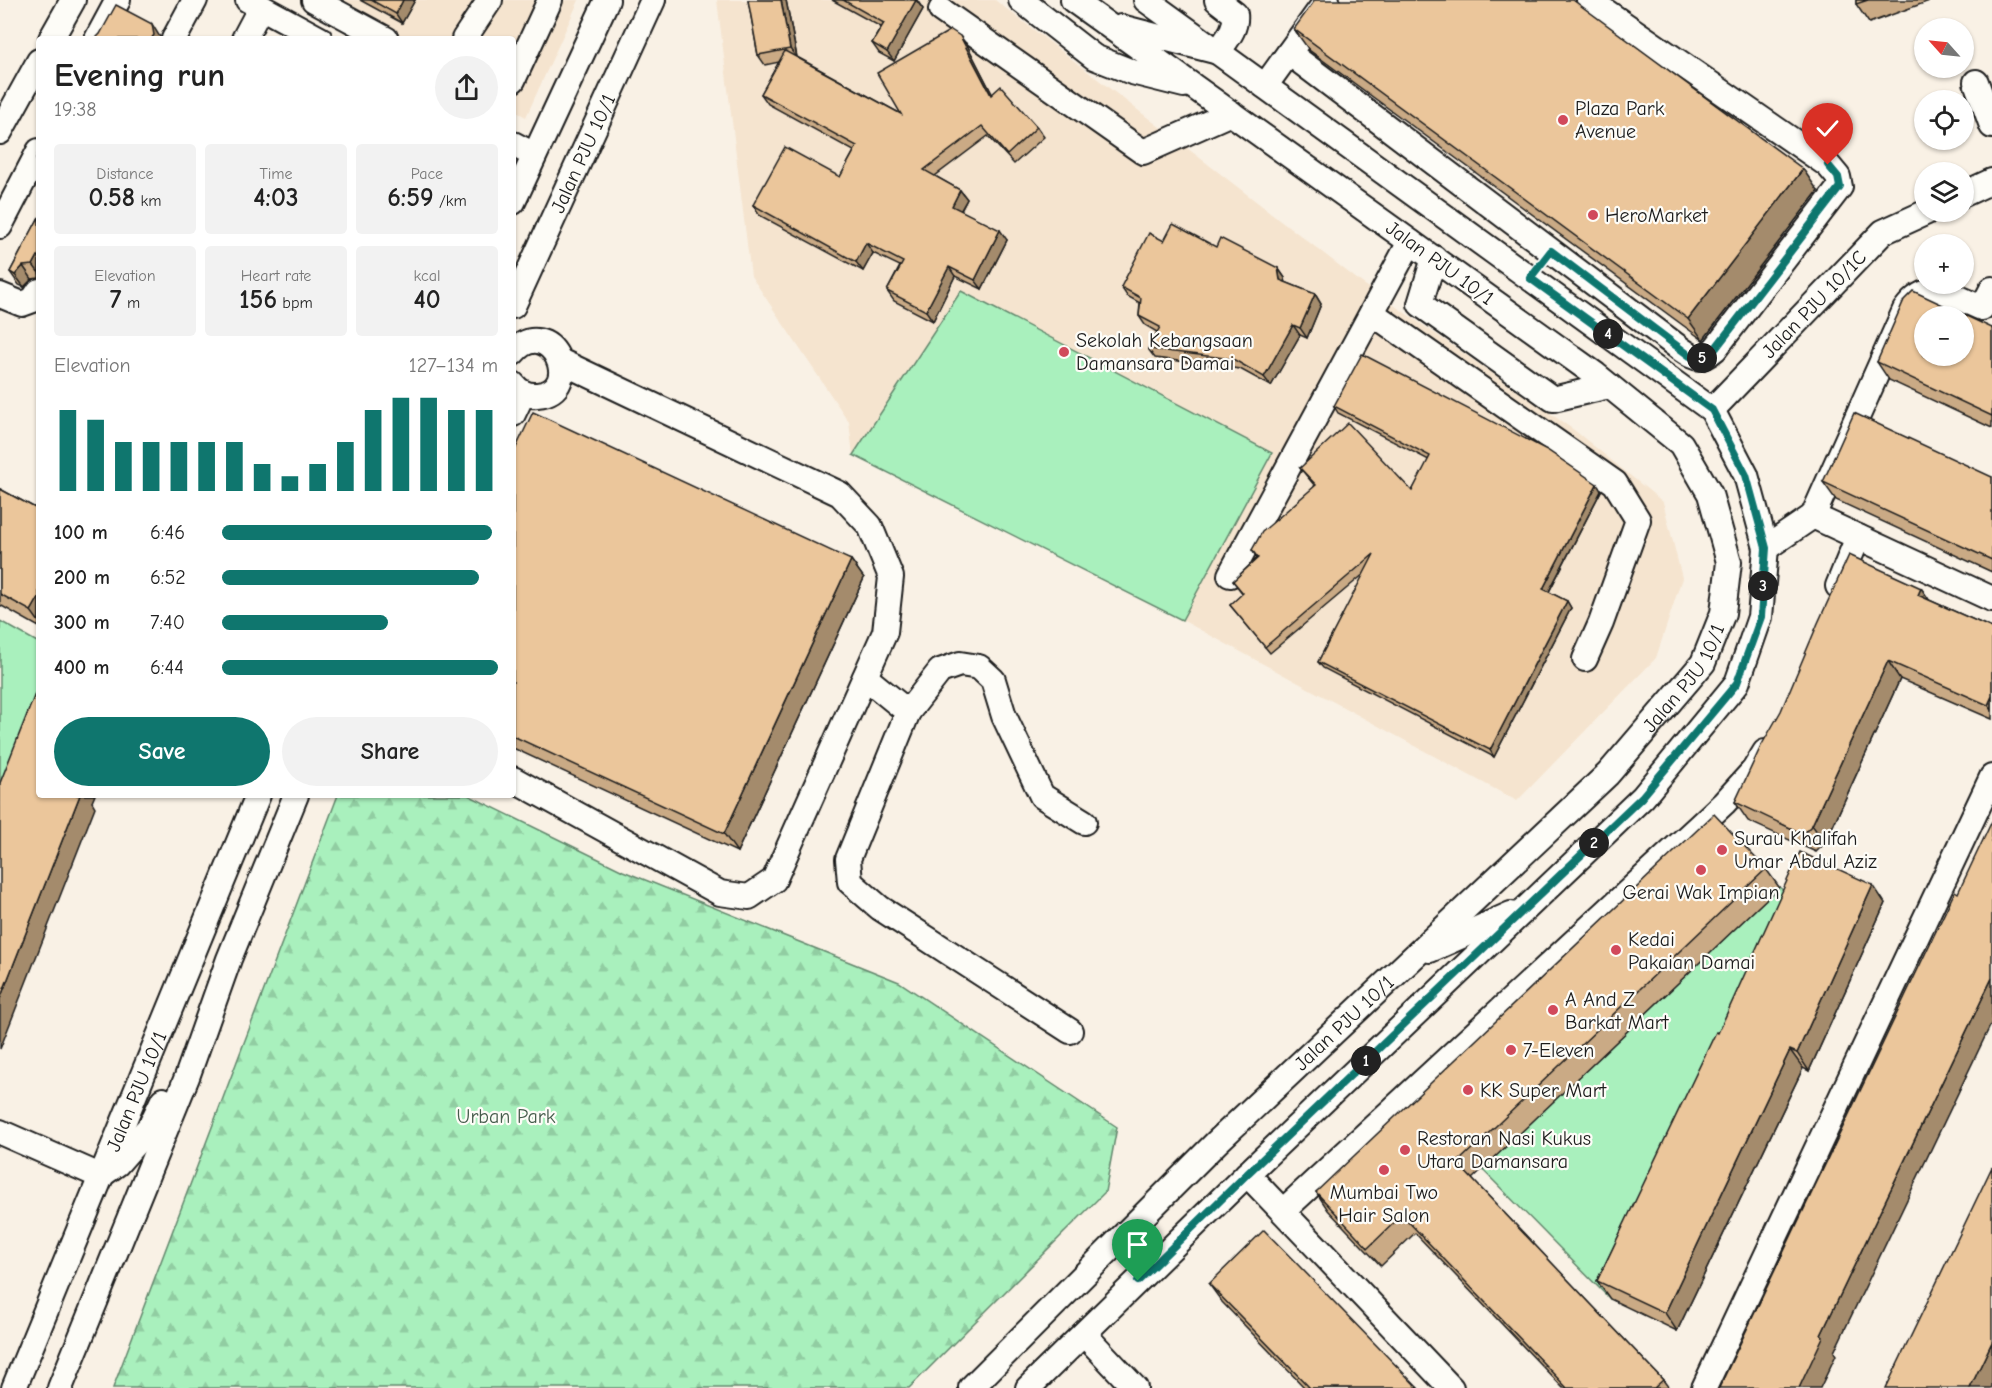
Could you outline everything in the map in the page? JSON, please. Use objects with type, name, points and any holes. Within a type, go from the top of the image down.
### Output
[{"type":"street","points":[[53,36],[73,0]]},
{"type":"street","points":[[99,36],[118,0]]},
{"type":"street","points":[[176,36],[195,0]]},
{"type":"street","points":[[314,0],[380,36]]},
{"type":"street","points":[[466,36],[490,0]]},
{"type":"street","points":[[516,74],[550,0]]},
{"type":"street","points":[[516,186],[523,150],[607,0]]},
{"type":"street","points":[[624,60],[630,16],[635,0]]},
{"type":"street","name":"Jalan PJU 10/1","points":[[516,299],[653,0]]},
{"type":"street","points":[[1021,0],[1094,57],[1131,72],[1198,88]]},
{"type":"street","name":"Jalan PJU 10/1","points":[[971,1388],[1217,1142],[1608,774],[1703,663],[1723,614],[1730,562],[1710,494],[1681,444],[1609,386],[1434,258],[1073,0]]},
{"type":"street","name":"Jalan PJU 10/1","points":[[1028,1388],[1247,1174],[1642,797],[1737,683],[1761,617],[1766,548],[1746,475],[1712,410],[1146,0]]},
{"type":"street","points":[[1107,24],[1218,52],[1233,30],[1236,21],[1235,14],[1217,0]]},
{"type":"street","points":[[1265,86],[1327,0]]},
{"type":"street","points":[[1289,53],[1690,356],[1706,357],[1715,349],[1840,187],[1838,177],[1828,165],[1589,0]]},
{"type":"street","points":[[245,36],[255,4],[314,36]]},
{"type":"street","points":[[941,10],[1143,152],[1231,113]]},
{"type":"street","points":[[0,132],[36,66]]},
{"type":"street","points":[[1976,82],[1992,126]]},
{"type":"street","points":[[0,226],[36,157]]},
{"type":"street","points":[[1974,189],[1992,181]]},
{"type":"street","name":"Jalan PJU 10/1C","points":[[1712,410],[1883,232],[1914,218]]},
{"type":"street","points":[[1230,575],[1410,242]]},
{"type":"street","points":[[1530,278],[1551,251]]},
{"type":"street","points":[[1434,258],[1420,304],[1553,399],[1609,386]]},
{"type":"street","points":[[1766,548],[1813,516],[1905,310],[1912,300],[1921,293],[1929,291],[1987,298]]},
{"type":"street","points":[[0,294],[22,304],[33,300],[36,296]]},
{"type":"street","points":[[1372,313],[1615,483],[1638,520],[1601,623],[1585,659]]},
{"type":"street","points":[[516,397],[540,395],[555,386],[560,379],[560,362],[557,353],[551,347],[543,343],[520,342]]},
{"type":"street","points":[[516,781],[720,893],[749,897],[774,880],[885,632],[891,577],[870,526],[840,494],[560,362]]},
{"type":"street","points":[[1813,516],[1992,599]]},
{"type":"street","points":[[1831,603],[1858,537]]},
{"type":"street","points":[[1070,1031],[880,908],[850,882],[848,859],[908,712],[940,671],[960,664],[979,668],[993,680],[1004,716],[1042,796],[1084,822]]},
{"type":"street","points":[[865,677],[908,712]]},
{"type":"street","points":[[1283,1211],[1724,803],[1754,770],[1776,733]]},
{"type":"street","points":[[1704,1388],[1992,777]]},
{"type":"street","name":"Jalan PJU 10/1","points":[[14,1388],[257,798]]},
{"type":"street","points":[[0,1132],[100,1176],[117,1164],[151,1125],[229,959],[295,798]]},
{"type":"street","points":[[1412,958],[1527,907]]},
{"type":"street","points":[[60,1388],[188,1077],[229,959]]},
{"type":"street","points":[[1247,1174],[1451,1388]]},
{"type":"street","points":[[1084,1334],[1135,1388]]},
{"type":"shaded area","points":[[303,0],[579,0],[526,117],[516,112],[516,36],[372,36]]},
{"type":"shaded area","name":"Sekolah Kebangsaan Damansara Damai","points":[[717,0],[995,0],[1362,283],[1574,430],[1663,502],[1682,578],[1656,658],[1517,801],[1182,620],[853,455],[849,422],[751,276]]},
{"type":"green space","points":[[961,291],[1272,453],[1182,620],[853,455]]},
{"type":"green space","points":[[0,621],[36,641],[36,692],[0,786]]},
{"type":"green space","name":"Urban Park","points":[[337,798],[474,798],[623,871],[899,982],[1117,1127],[1105,1192],[909,1388],[113,1388]]},
{"type":"green space","points":[[1779,887],[1798,902],[1610,1299],[1482,1169]]},
{"type":"building","points":[[371,0],[403,0],[396,14]]},
{"type":"building","points":[[748,0],[781,0],[790,49],[758,55]]},
{"type":"building","points":[[843,0],[916,0],[887,52],[872,43],[884,23]]},
{"type":"building","name":"Plaza Park Avenue","points":[[1315,0],[1573,0],[1803,169],[1688,319],[1294,29]]},
{"type":"building","points":[[1856,0],[1868,0],[1856,4]]},
{"type":"building","points":[[116,5],[152,24],[154,35],[98,36]]},
{"type":"building","points":[[951,30],[960,36],[991,95],[1001,86],[1037,127],[1007,155],[982,126],[924,170],[960,190],[952,206],[1000,230],[975,280],[949,267],[926,311],[887,291],[903,262],[866,243],[856,262],[753,205],[785,147],[840,177],[857,146],[761,94],[785,51],[901,114],[877,73]]},
{"type":"building","points":[[36,223],[36,260],[33,265],[23,266],[15,275],[10,272]]},
{"type":"building","points":[[1173,224],[1216,247],[1220,238],[1278,268],[1280,280],[1315,294],[1300,328],[1293,325],[1264,377],[1233,359],[1148,349],[1160,327],[1139,316],[1141,298],[1121,287],[1149,233],[1164,241]]},
{"type":"building","points":[[1913,291],[1914,294],[1919,294],[1945,306],[1914,306],[1914,366],[1974,366],[1974,320],[1992,328],[1992,416],[1877,362],[1904,300]]},
{"type":"building","points":[[1362,354],[1547,450],[1597,484],[1543,589],[1567,601],[1490,750],[1318,662],[1374,554],[1265,647],[1230,605],[1243,593],[1233,581],[1258,558],[1252,550],[1262,532],[1316,485],[1300,468],[1348,423],[1412,491],[1430,456],[1334,406]]},
{"type":"building","points":[[533,412],[851,560],[724,834],[516,737],[516,448]]},
{"type":"building","points":[[1854,413],[1992,477],[1992,560],[1823,482]]},
{"type":"building","points":[[0,489],[36,508],[36,602],[31,611],[0,594]]},
{"type":"building","points":[[1849,555],[1921,588],[1918,595],[1992,628],[1992,696],[1988,705],[1888,661],[1812,825],[1803,834],[1735,802],[1761,746],[1781,711]]},
{"type":"building","points":[[36,692],[36,798],[79,798],[0,999],[0,783]]},
{"type":"building","points":[[1714,814],[1766,869],[1457,1163],[1663,1380],[1654,1388],[1567,1388],[1402,1215],[1368,1248],[1316,1192]]},
{"type":"building","points":[[1992,821],[1992,978],[1821,1335],[1823,1337],[1799,1388],[1719,1388],[1955,891],[1958,893]]},
{"type":"building","points":[[1800,852],[1873,885],[1797,1053],[1790,1050],[1665,1313],[1597,1281],[1716,1032],[1718,1033]]},
{"type":"building","points":[[1992,1167],[1992,1342],[1970,1388],[1886,1388]]},
{"type":"building","points":[[1264,1230],[1418,1388],[1310,1388],[1209,1284]]},
{"type":"place","name":"Plaza Park Avenue","points":[[1563,120]]},
{"type":"place","name":"HeroMarket","points":[[1593,215]]},
{"type":"place","name":"Sekolah Kebangsaan Damansara Damai","points":[[1064,352]]},
{"type":"place","name":"Surau Khalifah Umar Abdul Aziz","points":[[1722,850]]},
{"type":"place","name":"Gerai Wak Impian","points":[[1701,870]]},
{"type":"place","name":"Kedai Pakaian Damai","points":[[1616,950]]},
{"type":"place","name":"A And Z Barkat Mart","points":[[1553,1010]]},
{"type":"place","name":"7-Eleven","points":[[1511,1050]]},
{"type":"place","name":"KK Super Mart","points":[[1468,1090]]},
{"type":"place","name":"Restoran Nasi Kukus Utara Damansara","points":[[1405,1150]]},
{"type":"place","name":"Mumbai Two Hair Salon","points":[[1384,1170]]},
{"type":"route","points":[[1138,1281],[1642,797],[1737,683],[1761,617],[1766,548],[1746,475],[1712,410],[1530,278],[1551,251],[1690,356],[1706,357],[1715,349],[1840,187],[1838,177],[1828,165]]}]
